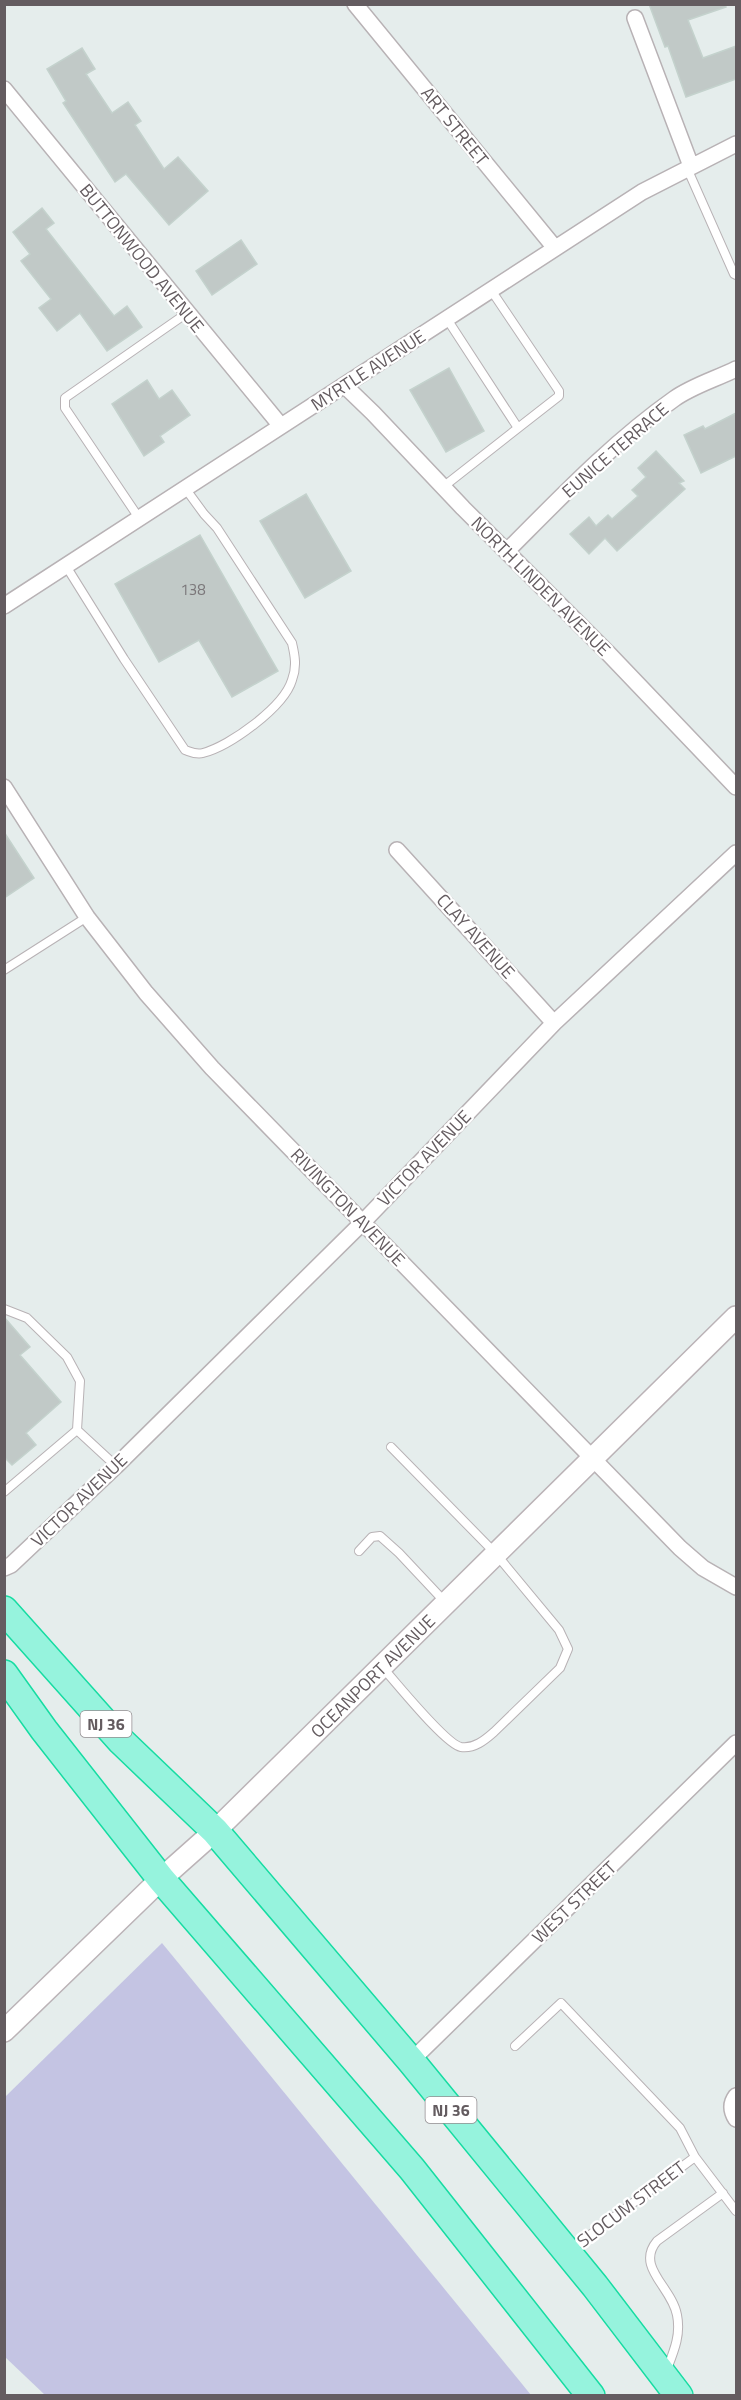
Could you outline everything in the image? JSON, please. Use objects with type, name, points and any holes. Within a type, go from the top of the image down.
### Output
[{"type":"highway","name":"NJ 36","points":[[4,1610],[121,1741],[215,1831],[411,2061],[567,2252],[672,2386]]},
{"type":"highway","name":"NJ 36","points":[[4,1674],[44,1730],[161,1879],[412,2169],[591,2396]]},
{"type":"street","name":"ART STREET","points":[[355,4],[555,248]]},
{"type":"street","points":[[635,18],[689,167]]},
{"type":"street","name":"BUTTONWOOD AVENUE","points":[[4,88],[281,426]]},
{"type":"street","name":"MYRTLE AVENUE","points":[[4,606],[642,192],[736,144]]},
{"type":"street","name":"EUNICE TERRACE","points":[[507,551],[563,494],[618,444],[676,398],[736,369]]},
{"type":"street","name":"NORTH LINDEN AVENUE","points":[[345,386],[736,787]]},
{"type":"street","name":"RIVINGTON AVENUE","points":[[4,787],[87,916],[146,993],[212,1068],[680,1548],[704,1568],[736,1587]]},
{"type":"street","name":"CLAY AVENUE","points":[[397,850],[554,1023]]},
{"type":"street","name":"VICTOR AVENUE","points":[[4,1581],[8,1567],[116,1466],[362,1222],[554,1023],[736,853]]},
{"type":"street","name":"OCEANPORT AVENUE","points":[[4,2031],[161,1879],[215,1831],[736,1317]]},
{"type":"street","name":"WEST STREET","points":[[411,2061],[736,1743]]},
{"type":"lane","points":[[689,167],[736,275]]},
{"type":"lane","points":[[443,486],[559,396],[559,391],[491,290]]},
{"type":"lane","points":[[139,518],[65,408],[65,398],[187,313]]},
{"type":"lane","points":[[447,319],[518,428]]},
{"type":"lane","points":[[66,566],[185,750],[202,753],[238,737],[274,707],[292,682],[296,659],[292,643],[228,544],[185,488]]},
{"type":"lane","points":[[4,970],[87,916]]},
{"type":"lane","points":[[4,1309],[27,1318],[67,1357],[80,1381],[77,1430],[4,1492]]},
{"type":"lane","points":[[77,1430],[116,1466]]},
{"type":"lane","points":[[382,1667],[443,1735],[459,1747],[472,1746],[483,1741],[543,1684],[564,1660],[568,1649],[565,1639],[496,1554],[391,1447]]},
{"type":"lane","points":[[359,1551],[372,1537],[381,1536],[399,1552],[446,1604]]},
{"type":"lane","points":[[515,2046],[561,2003],[680,2128],[695,2157],[736,2211]]},
{"type":"lane","name":"SLOCUM STREET","points":[[567,2252],[695,2157]]},
{"type":"lane","points":[[672,2386],[679,2334],[677,2314],[672,2298],[651,2267],[648,2259],[649,2249],[723,2193]]},
{"type":"shaded area","points":[[162,1943],[531,2395],[45,2395],[5,2357],[5,2097]]},
{"type":"building","points":[[649,4],[725,4],[726,7],[688,20],[703,58],[736,46],[736,79],[686,97],[668,46],[665,47]]},
{"type":"building","points":[[82,48],[95,69],[86,74],[112,113],[128,102],[141,121],[135,125],[164,169],[178,157],[208,191],[169,225],[126,174],[115,182],[63,103],[66,101],[47,69]]},
{"type":"building","points":[[42,208],[54,223],[46,229],[114,316],[127,306],[142,327],[107,351],[80,313],[57,331],[39,308],[51,299],[21,261],[30,254],[13,232]]},
{"type":"building","points":[[241,240],[257,264],[212,295],[196,271]]},
{"type":"building","points":[[449,368],[484,431],[446,452],[410,390]]},
{"type":"building","points":[[147,380],[159,399],[172,390],[190,415],[160,436],[164,442],[144,456],[112,404]]},
{"type":"building","points":[[736,413],[736,456],[701,473],[684,435],[703,426],[705,429]]},
{"type":"building","points":[[656,451],[684,481],[679,483],[685,489],[617,551],[605,538],[589,554],[570,534],[589,517],[596,526],[608,515],[612,519],[638,496],[632,490],[646,477],[638,468]]},
{"type":"building","points":[[306,494],[351,571],[305,598],[260,521]]},
{"type":"building","points":[[200,535],[278,671],[232,697],[199,640],[159,662],[115,584]]},
{"type":"building","points":[[4,832],[34,878],[4,898]]},
{"type":"building","points":[[4,1317],[30,1347],[20,1355],[61,1402],[26,1433],[36,1445],[12,1465],[4,1457]]}]
